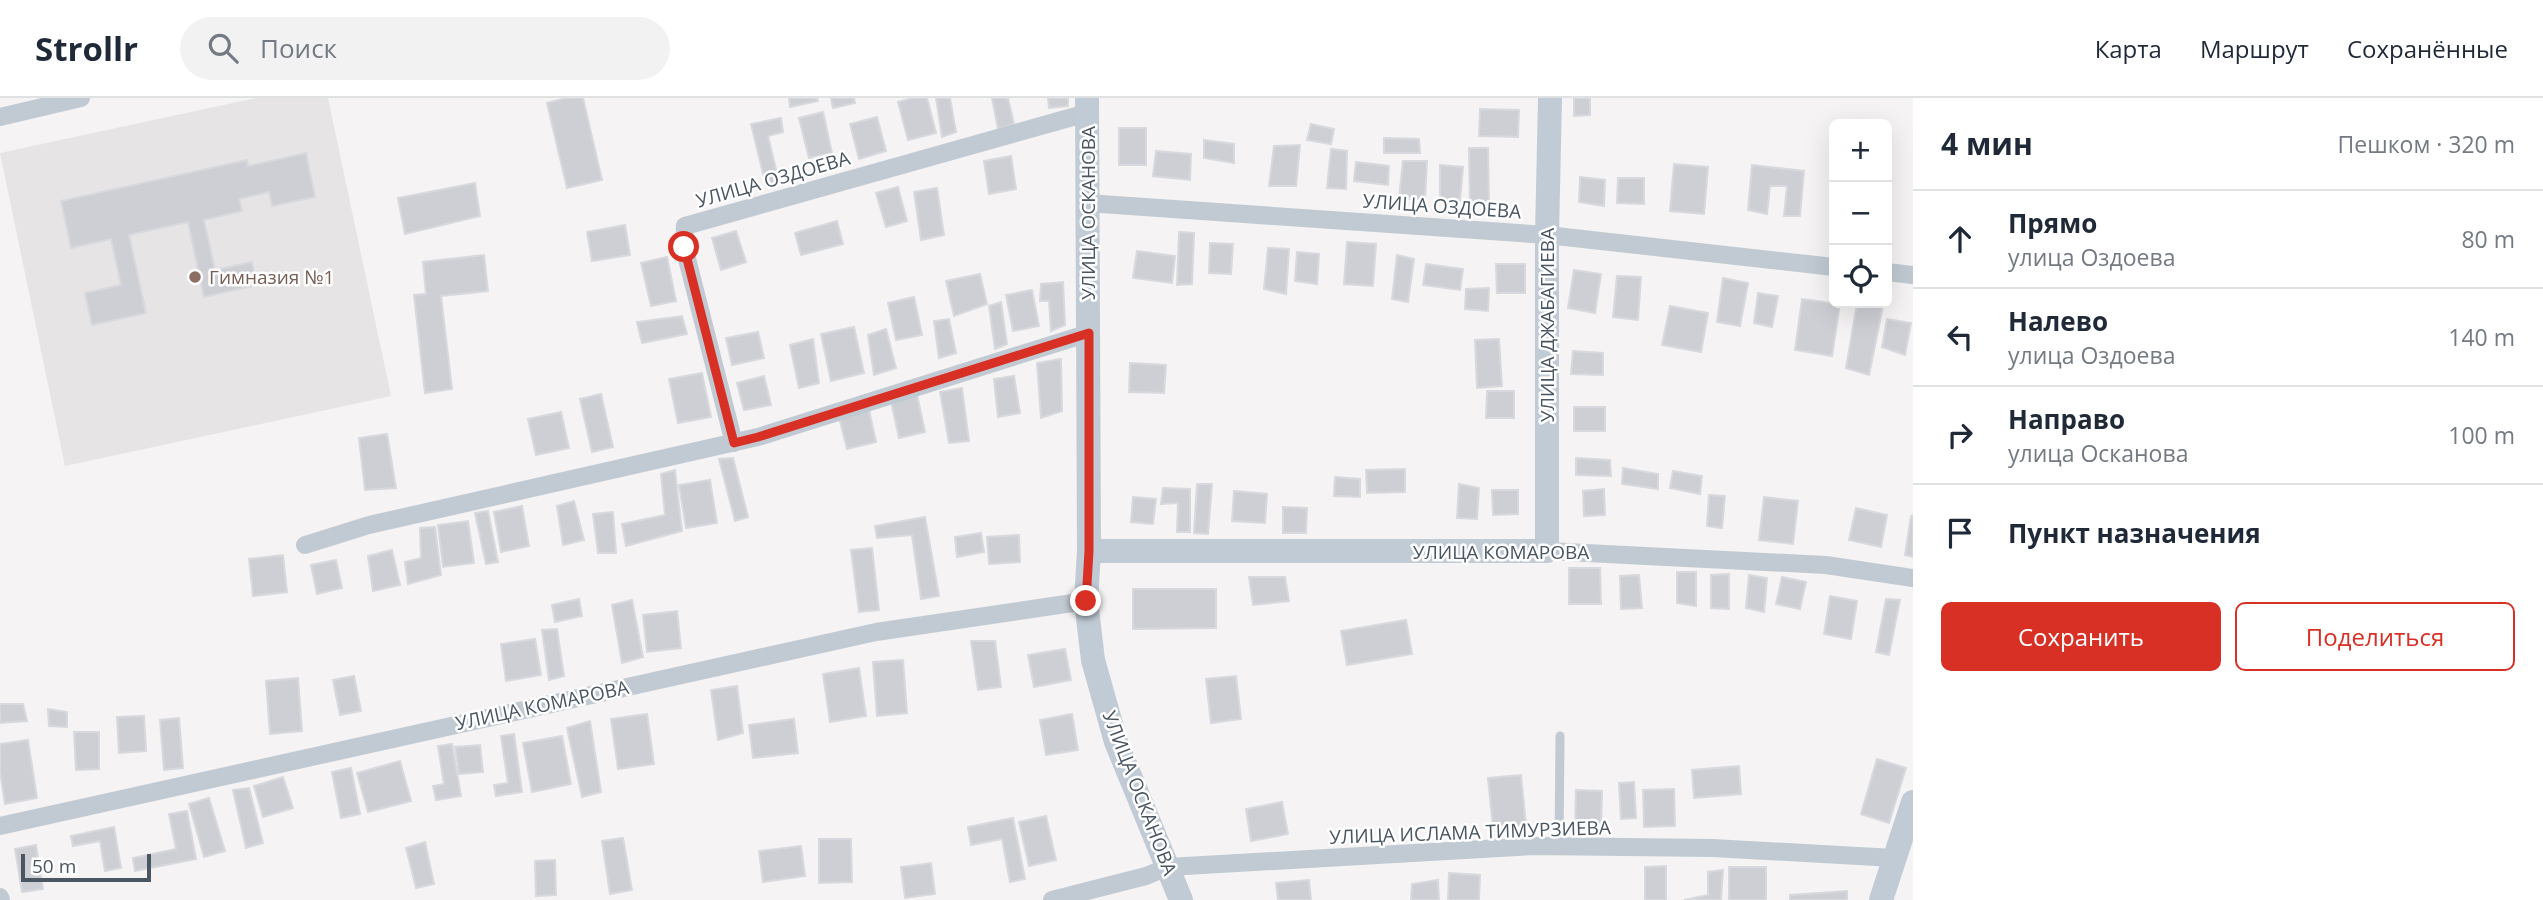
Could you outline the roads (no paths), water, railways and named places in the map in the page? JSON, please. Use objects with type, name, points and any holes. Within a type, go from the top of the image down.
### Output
[{"type":"main road","name":"УЛИЦА ДЖАБАГИЕВА","points":[[1547,551],[1550,98]]},
{"type":"main road","name":"УЛИЦА ОСКАНОВА","points":[[1087,106],[1089,551],[1086,601],[1093,660],[1116,742],[1181,900]]},
{"type":"main road","name":"УЛИЦА КОМАРОВА","points":[[1089,551],[1547,551]]},
{"type":"main road","points":[[1881,900],[1913,802]]},
{"type":"street","points":[[0,117],[81,98]]},
{"type":"street","name":"УЛИЦА ОЗДОЕВА","points":[[734,443],[684,247],[685,226],[1087,106]]},
{"type":"street","name":"УЛИЦА ОЗДОЕВА","points":[[1087,202],[1547,235],[1829,266]]},
{"type":"street","points":[[1892,273],[1913,275]]},
{"type":"street","points":[[305,545],[369,525],[758,437],[1089,333]]},
{"type":"street","name":"УЛИЦА КОМАРОВА","points":[[1547,551],[1826,565],[1913,578]]},
{"type":"street","name":"УЛИЦА КОМАРОВА","points":[[0,825],[876,632],[1086,601]]},
{"type":"street","name":"УЛИЦА ИСЛАМА ТИМУРЗИЕВА","points":[[1052,900],[1146,876],[1168,867],[1559,846],[1713,848],[1894,858]]},
{"type":"lane","points":[[1559,846],[1560,736]]},
{"type":"place","name":"Гимназия №1","points":[[195,277]]}]
